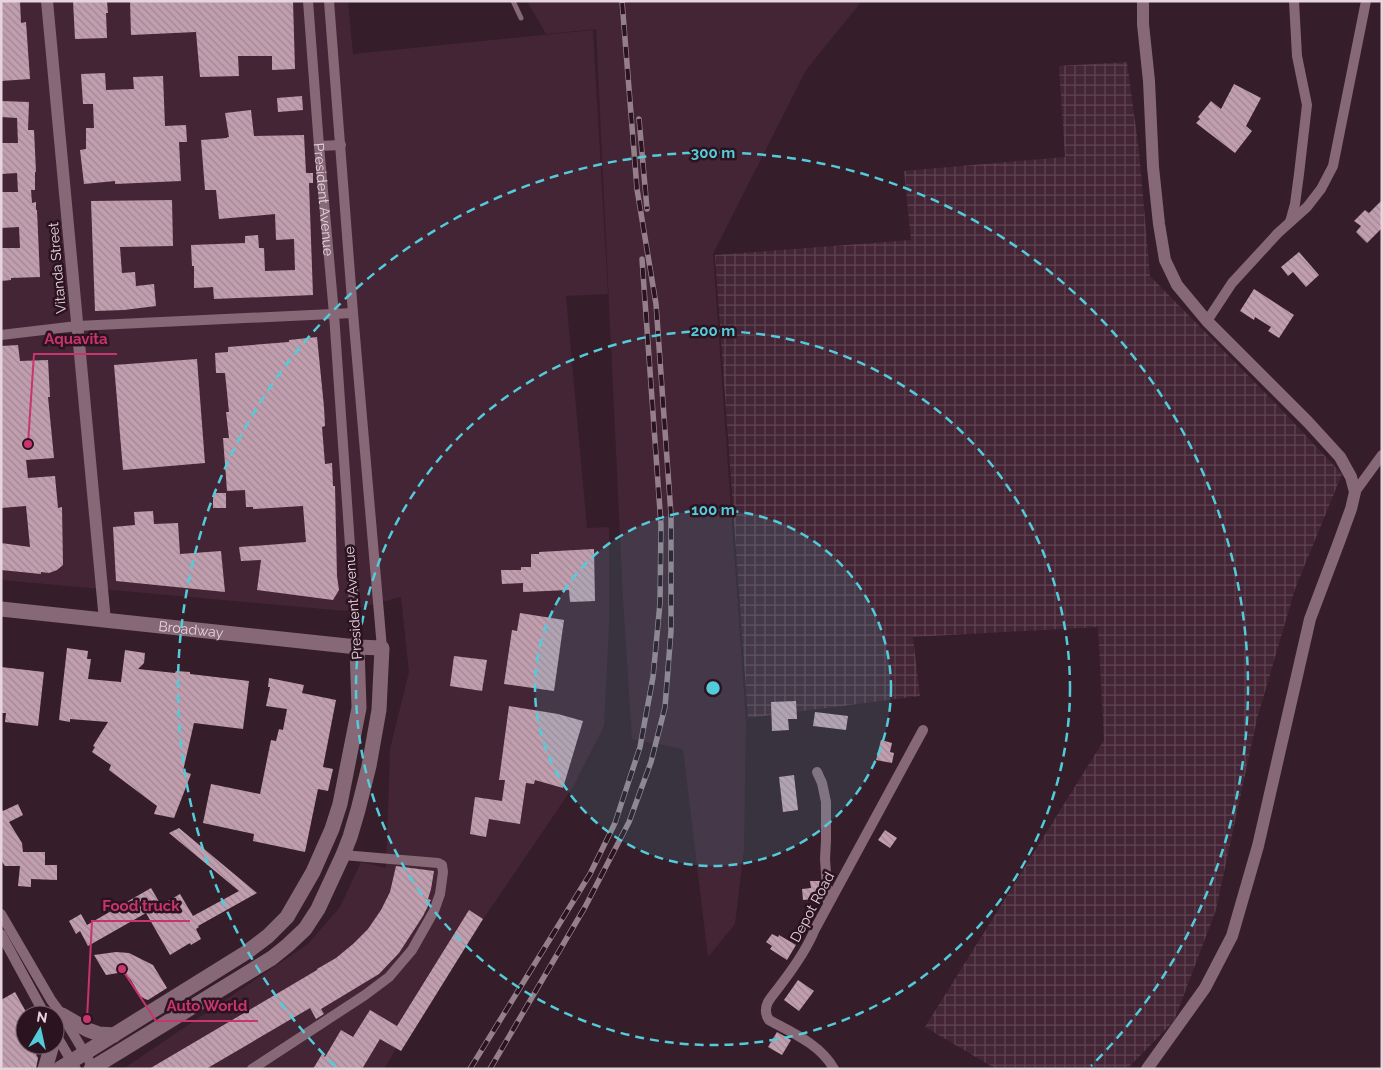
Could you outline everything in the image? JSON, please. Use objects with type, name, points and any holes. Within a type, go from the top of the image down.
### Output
[{"type":"main road","name":"Broadway","points":[[1,609],[357,647],[382,648]]},
{"type":"main road","name":"President Avenue","points":[[69,1066],[84,1052],[247,952],[268,936],[287,917],[313,872],[332,829],[340,804],[358,708],[357,647]]},
{"type":"main road","name":"President Avenue","points":[[93,1068],[272,958],[288,946],[305,929],[318,909],[343,855],[358,810],[369,766],[379,710],[382,648]]},
{"type":"main road","points":[[313,872],[332,878]]},
{"type":"main road","points":[[177,995],[186,1011]]},
{"type":"main road","points":[[65,1017],[88,1030],[99,1034],[114,1035]]},
{"type":"main road","points":[[45,1069],[49,1055]]},
{"type":"street","name":"Vitanda Street","points":[[47,1],[105,621]]},
{"type":"street","name":"President Avenue","points":[[308,1],[334,314],[357,647]]},
{"type":"street","name":"President Avenue","points":[[329,1],[353,313],[382,648]]},
{"type":"street","points":[[1143,1],[1153,167],[1165,260],[1177,285],[1207,322],[1308,422],[1340,457],[1351,477],[1354,492],[1351,509],[1310,619],[1258,846],[1232,936],[1205,988],[1147,1069]]},
{"type":"street","points":[[1290,222],[1298,182],[1307,105],[1297,56],[1294,1]]},
{"type":"street","points":[[1207,322],[1232,283],[1278,233],[1307,207],[1321,188],[1333,166],[1366,1]]},
{"type":"street","points":[[319,146],[341,145]]},
{"type":"street","points":[[1,335],[77,326],[353,313]]},
{"type":"street","points":[[1354,492],[1382,455]]},
{"type":"street","name":"Depot Road","points":[[834,1069],[830,1062],[814,1046],[769,1020],[765,1012],[768,1002],[810,943],[828,904],[923,730]]},
{"type":"street","points":[[816,772],[822,783],[826,802],[825,859],[828,904]]},
{"type":"street","points":[[252,1069],[366,995],[388,977],[412,950],[434,911],[440,894],[442,865],[438,863],[343,855]]},
{"type":"street","points":[[1,914],[55,1005]]},
{"type":"street","points":[[1,934],[5,950],[39,1005]]},
{"type":"street","points":[[65,1020],[93,1068]]},
{"type":"lane","points":[[513,1],[521,18]]},
{"type":"shaded area","points":[[1,1],[348,1],[353,54],[593,30],[608,294],[566,296],[587,528],[609,527],[609,626],[604,726],[573,787],[400,1042],[384,1069],[123,1069],[308,944],[340,907],[361,862],[386,868],[390,749],[409,672],[401,597],[346,611],[1,580]]},
{"type":"shaded area","points":[[527,1],[862,1],[806,70],[713,254],[746,721],[744,849],[735,924],[708,957],[683,749],[632,739],[623,599],[596,29],[546,34]]},
{"type":"shaded area","points":[[1127,62],[1139,151],[1150,276],[1342,474],[1295,589],[1257,719],[1216,910],[1174,1021],[1127,1069],[996,1069],[925,1027],[1104,740],[1098,627],[913,637],[920,696],[748,718],[715,255],[911,240],[904,171],[1065,157],[1059,66]]},
{"type":"building","points":[[1,1],[20,1],[21,23],[26,22],[30,79],[1,81]]},
{"type":"building","points":[[73,1],[107,1],[107,38],[75,39]]},
{"type":"building","points":[[130,1],[293,1],[295,69],[272,70],[272,56],[238,56],[239,76],[200,77],[196,32],[131,35]]},
{"type":"building","points":[[105,73],[106,90],[134,89],[133,77],[163,76],[165,126],[186,125],[187,142],[179,142],[181,181],[115,184],[115,181],[84,184],[80,150],[86,149],[86,128],[94,128],[93,104],[83,104],[81,74]]},
{"type":"building","points":[[1234,84],[1261,98],[1246,126],[1252,131],[1235,153],[1196,123],[1200,119],[1198,117],[1211,101],[1221,109]]},
{"type":"building","points":[[302,96],[303,110],[278,112],[277,98]]},
{"type":"building","points":[[1,101],[29,102],[28,130],[34,130],[36,172],[35,190],[31,190],[32,203],[36,202],[37,210],[40,277],[11,278],[11,280],[1,281],[1,248],[20,248],[19,227],[1,228],[1,192],[18,192],[17,173],[1,174],[1,143],[18,143],[17,118],[1,117]]},
{"type":"building","points":[[251,110],[254,136],[304,135],[306,173],[313,173],[313,183],[309,183],[313,295],[214,299],[213,287],[194,288],[194,266],[192,266],[191,245],[245,243],[245,236],[258,235],[259,248],[264,248],[265,271],[295,270],[294,239],[276,240],[275,214],[219,219],[216,190],[205,190],[201,140],[229,137],[225,113]]},
{"type":"building","points":[[172,200],[173,246],[120,247],[122,273],[135,272],[136,286],[154,284],[156,306],[95,311],[91,201]]},
{"type":"building","points":[[1382,200],[1382,228],[1367,243],[1356,232],[1361,226],[1354,221],[1365,210],[1369,213]]},
{"type":"building","points":[[1299,252],[1319,275],[1306,287],[1293,272],[1288,276],[1281,267]]},
{"type":"building","points":[[1254,289],[1294,315],[1279,338],[1268,331],[1271,327],[1255,317],[1254,320],[1240,311]]},
{"type":"building","points":[[317,337],[324,407],[325,426],[322,427],[325,464],[332,463],[333,486],[335,486],[339,590],[333,600],[257,590],[261,560],[241,561],[239,547],[306,542],[303,506],[253,509],[253,507],[246,507],[245,490],[227,491],[223,438],[229,438],[226,412],[229,412],[225,373],[216,373],[215,353],[228,352],[228,347],[289,342],[289,340]]},
{"type":"building","points":[[18,345],[20,361],[48,360],[50,397],[48,397],[54,458],[26,460],[28,478],[55,476],[58,508],[62,507],[63,565],[57,570],[49,573],[41,572],[41,574],[1,570],[1,543],[30,547],[26,506],[1,508],[1,346]]},
{"type":"building","points":[[197,359],[205,463],[123,470],[114,365]]},
{"type":"building","points":[[213,493],[226,493],[226,508],[213,508]]},
{"type":"building","points":[[153,511],[154,524],[178,523],[180,554],[221,551],[225,592],[116,581],[113,527],[135,525],[134,512]]},
{"type":"building","points":[[594,549],[595,601],[570,602],[569,590],[523,592],[523,583],[502,584],[501,570],[521,570],[521,567],[531,567],[531,554]]},
{"type":"building","points":[[520,613],[564,620],[554,691],[504,684],[512,630],[517,631]]},
{"type":"building","points":[[67,648],[88,651],[87,659],[91,659],[88,679],[121,682],[125,650],[145,653],[144,663],[138,669],[175,673],[176,671],[190,672],[190,674],[249,681],[243,729],[194,723],[183,771],[191,774],[174,818],[154,814],[157,806],[109,770],[111,765],[92,752],[95,747],[93,746],[108,722],[70,719],[70,722],[59,720]]},
{"type":"building","points":[[454,656],[487,660],[482,691],[450,686]]},
{"type":"building","points":[[1,667],[44,672],[38,726],[5,722],[6,713],[1,713]]},
{"type":"building","points":[[269,678],[304,685],[302,693],[336,700],[323,767],[333,769],[328,791],[318,789],[305,852],[253,841],[254,834],[203,823],[211,784],[260,794],[271,740],[276,741],[279,729],[283,730],[287,709],[266,706],[270,687],[268,687]]},
{"type":"building","points":[[796,701],[797,719],[788,719],[789,730],[772,731],[771,702]]},
{"type":"building","points":[[509,706],[558,714],[583,721],[563,788],[535,780],[534,784],[526,783],[520,824],[489,819],[486,837],[470,834],[475,797],[502,801],[505,780],[499,780]]},
{"type":"building","points":[[815,712],[848,716],[846,730],[813,726]]},
{"type":"building","points":[[881,740],[892,743],[890,752],[894,753],[892,763],[876,760]]},
{"type":"building","points":[[794,775],[798,810],[783,812],[779,777]]},
{"type":"building","points":[[18,804],[23,815],[9,822],[22,843],[23,852],[45,852],[45,865],[57,865],[57,880],[31,879],[31,887],[18,886],[20,866],[5,866],[1,860],[1,809],[3,811]]},
{"type":"building","points":[[179,828],[257,893],[198,926],[196,929],[201,939],[170,955],[146,913],[88,946],[80,931],[76,934],[69,921],[81,914],[87,925],[151,888],[161,905],[180,894],[193,916],[239,891],[169,833]]},
{"type":"building","points":[[885,830],[897,838],[890,848],[878,840]]},
{"type":"building","points":[[396,866],[434,871],[428,899],[431,900],[399,953],[379,974],[321,1009],[324,1014],[316,1019],[310,1008],[206,1069],[149,1069],[336,958],[368,929],[381,910],[390,892]]},
{"type":"building","points":[[810,881],[820,881],[821,898],[803,900],[802,889],[811,888]]},
{"type":"building","points":[[469,910],[483,919],[401,1051],[380,1039],[362,1069],[313,1069],[322,1054],[325,1057],[341,1030],[353,1037],[370,1010],[397,1026]]},
{"type":"building","points":[[772,934],[778,937],[779,935],[796,945],[787,960],[770,949],[772,946],[766,942]]},
{"type":"building","points":[[116,952],[129,953],[153,965],[167,988],[148,1000],[140,996],[126,975],[118,973],[106,975],[94,955]]},
{"type":"building","points":[[798,980],[814,991],[799,1011],[784,1000]]},
{"type":"building","points":[[15,992],[22,1005],[15,1005],[15,1055],[36,1055],[38,1058],[36,1069],[1,1069],[1,1000]]},
{"type":"building","points":[[777,1032],[791,1040],[782,1055],[768,1047]]},
{"type":"railway","points":[[490,1069],[585,907],[629,822],[651,762],[665,707],[671,631],[671,515],[656,304],[637,189],[622,1]]},
{"type":"railway","points":[[639,119],[647,209]]},
{"type":"railway","points":[[470,1069],[590,874],[615,823],[640,747],[653,677],[660,603],[661,525],[642,259]]},
{"type":"place","name":"Aquavita","points":[[28,444]]},
{"type":"place","name":"Auto World","points":[[122,969]]},
{"type":"place","name":"Food truck","points":[[87,1019]]}]
